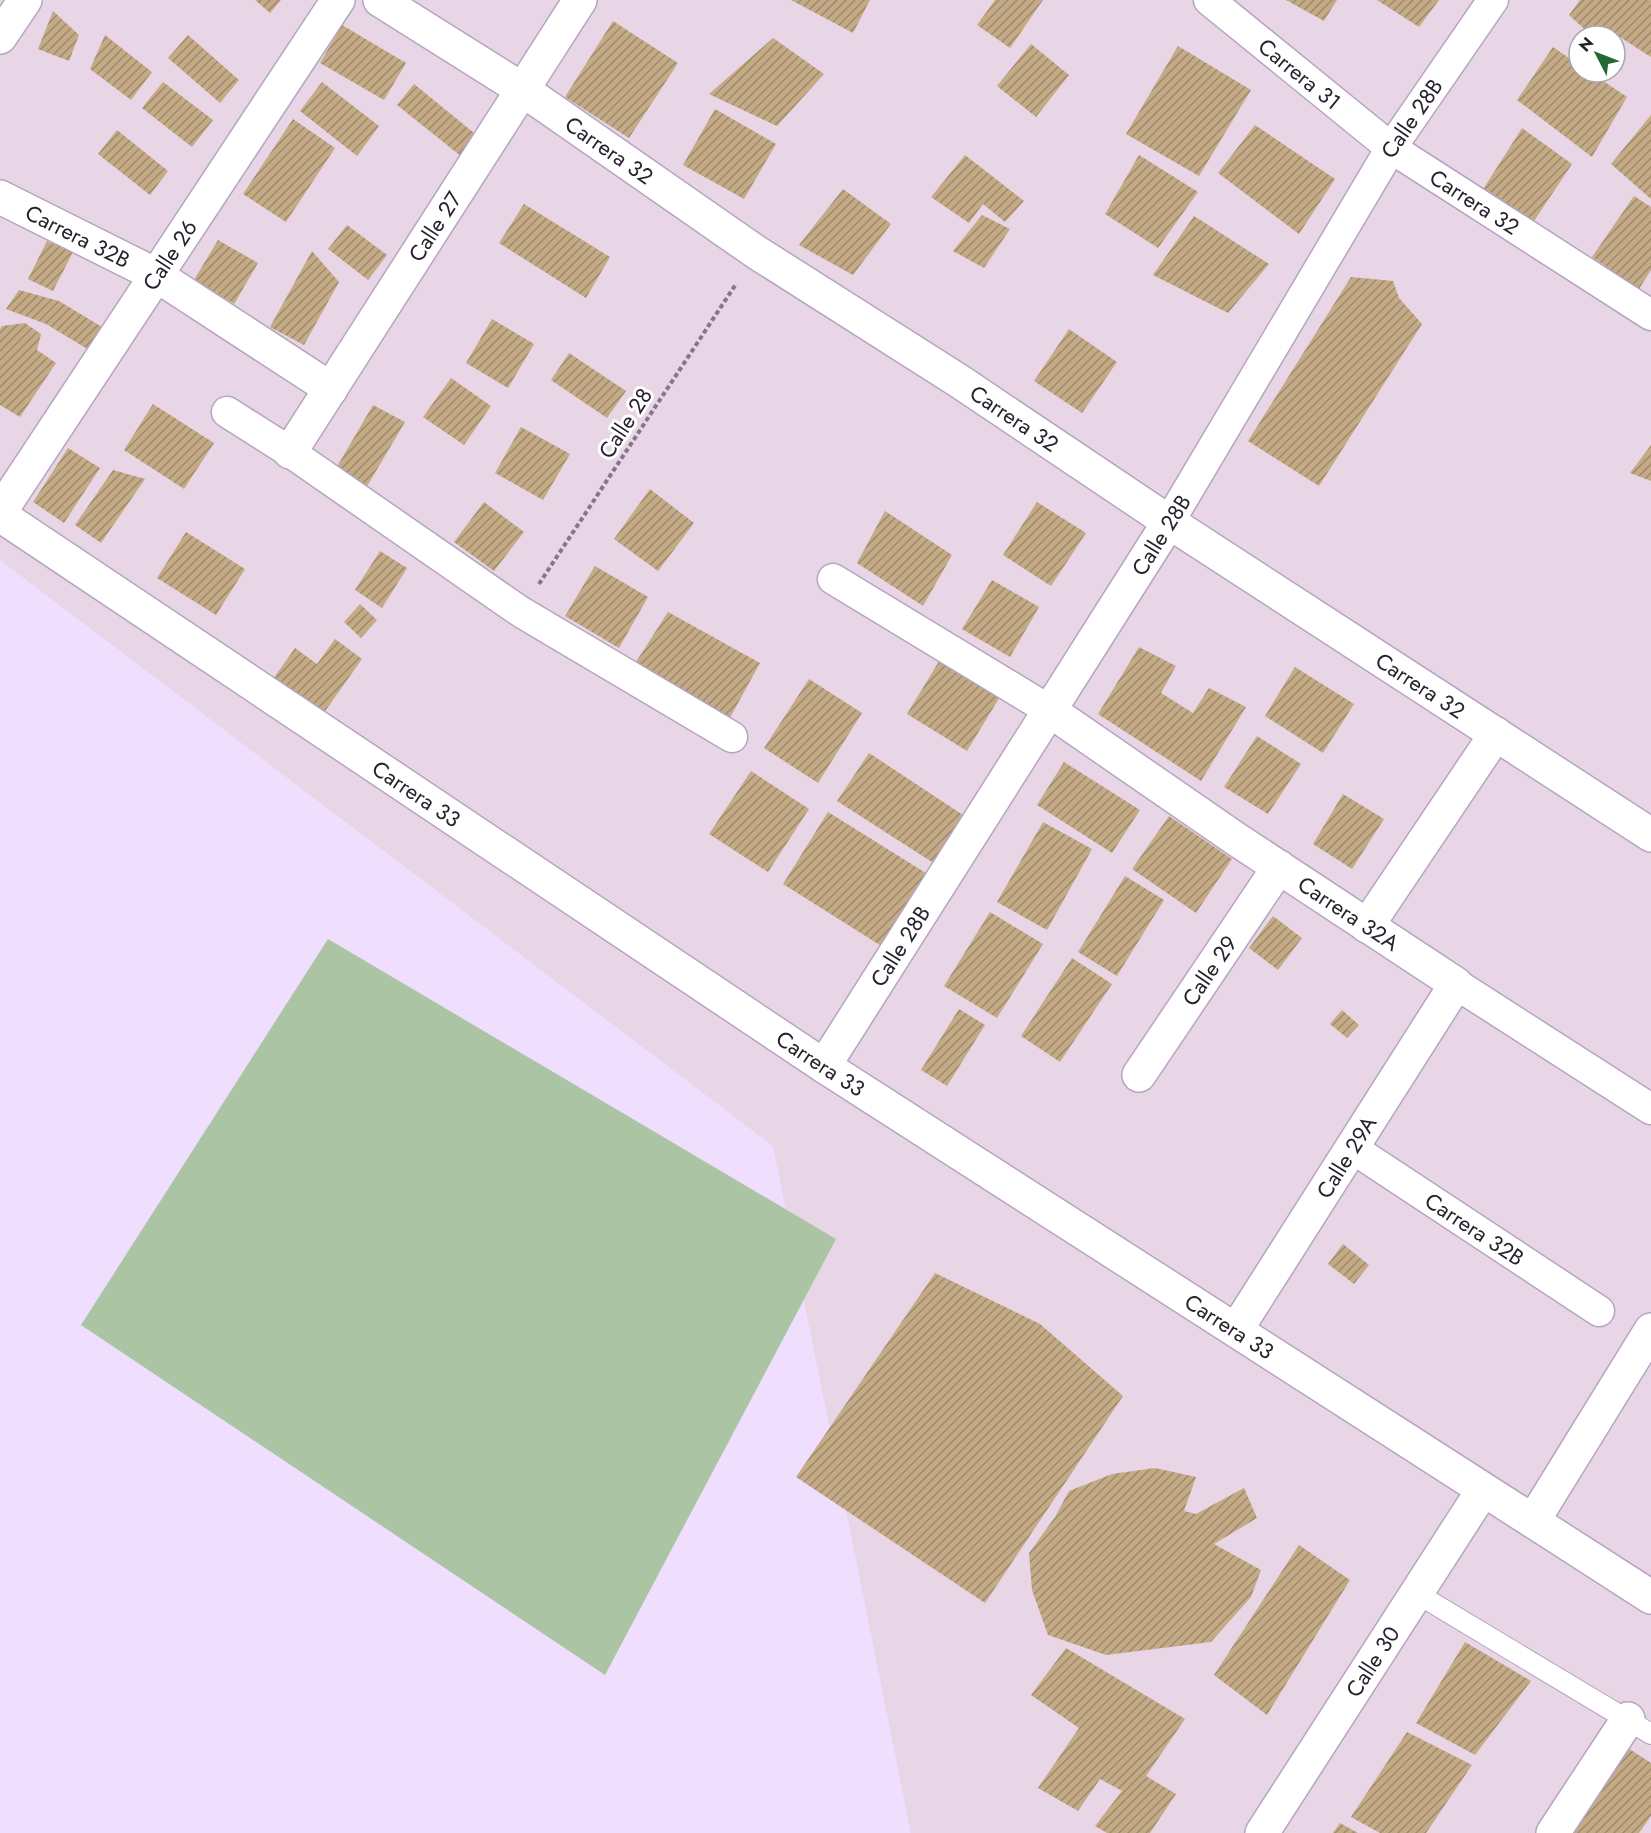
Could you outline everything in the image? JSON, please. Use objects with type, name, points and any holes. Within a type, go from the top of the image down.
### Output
[{"type":"street","points":[[0,37],[24,0]]},
{"type":"street","name":"Calle 26","points":[[0,513],[338,0]]},
{"type":"street","name":"Carrera 32","points":[[380,0],[523,90],[756,252],[959,381],[1169,522],[1651,835]]},
{"type":"street","name":"Calle 27","points":[[290,452],[580,0]]},
{"type":"street","name":"Carrera 31","points":[[1209,0],[1391,148]]},
{"type":"street","name":"Calle 28B","points":[[824,1066],[1169,522],[1391,148],[1492,0]]},
{"type":"street","name":"Carrera 32","points":[[1391,148],[1651,315]]},
{"type":"street","name":"Carrera 32B","points":[[0,197],[156,274],[331,388]]},
{"type":"street","points":[[227,412],[290,452],[521,612],[732,737]]},
{"type":"street","name":"Carrera 33","points":[[0,513],[824,1066],[1651,1598]]},
{"type":"street","points":[[833,579],[1049,710]]},
{"type":"street","name":"Carrera 32A","points":[[1049,710],[1367,926],[1651,1109]]},
{"type":"street","points":[[1367,926],[1496,734]]},
{"type":"street","name":"Calle 29","points":[[1139,1075],[1279,867]]},
{"type":"street","name":"Calle 29A","points":[[1236,1330],[1456,984]]},
{"type":"street","name":"Carrera 32B","points":[[1352,1148],[1599,1311]]},
{"type":"street","points":[[1533,1521],[1651,1330]]},
{"type":"street","name":"Calle 30","points":[[1262,1833],[1483,1490]]},
{"type":"street","points":[[1553,1833],[1640,1726]]},
{"type":"lane","points":[[1416,1593],[1640,1726]]},
{"type":"path","name":"Calle 28","points":[[521,612],[756,252]]},
{"type":"shaded area","points":[[0,0],[1651,0],[1651,1833],[911,1833],[773,1146],[0,560]]},
{"type":"green space","points":[[328,939],[836,1239],[605,1675],[81,1325]]},
{"type":"building","points":[[255,0],[281,0],[270,13]]},
{"type":"building","points":[[791,0],[870,0],[853,33]]},
{"type":"building","points":[[995,0],[1043,0],[1010,48],[977,25]]},
{"type":"building","points":[[1286,0],[1337,0],[1324,21]]},
{"type":"building","points":[[1377,0],[1439,0],[1419,27]]},
{"type":"building","points":[[1580,0],[1651,0],[1651,57],[1627,42],[1627,24],[1579,24],[1569,15]]},
{"type":"building","points":[[53,11],[79,35],[69,61],[38,49]]},
{"type":"building","points":[[613,21],[678,63],[629,138],[565,97]]},
{"type":"building","points":[[342,25],[406,63],[384,100],[320,63]]},
{"type":"building","points":[[105,35],[152,72],[131,100],[90,69]]},
{"type":"building","points":[[188,35],[239,80],[220,103],[168,58]]},
{"type":"building","points":[[773,38],[824,74],[777,126],[709,94]]},
{"type":"building","points":[[1031,44],[1069,75],[1036,117],[997,86]]},
{"type":"building","points":[[1178,46],[1251,90],[1199,176],[1126,134]]},
{"type":"building","points":[[1553,47],[1567,57],[1567,84],[1608,84],[1627,97],[1592,157],[1517,100]]},
{"type":"building","points":[[163,82],[213,120],[192,147],[142,108]]},
{"type":"building","points":[[322,82],[379,126],[357,156],[300,111]]},
{"type":"building","points":[[414,84],[479,137],[462,157],[397,105]]},
{"type":"building","points":[[715,109],[776,144],[744,199],[683,165]]},
{"type":"building","points":[[1651,115],[1651,199],[1611,164]]},
{"type":"building","points":[[293,119],[335,148],[286,222],[243,194]]},
{"type":"building","points":[[1255,125],[1335,179],[1299,234],[1218,173]]},
{"type":"building","points":[[1522,128],[1572,164],[1530,227],[1480,194]]},
{"type":"building","points":[[117,130],[168,171],[150,195],[98,154]]},
{"type":"building","points":[[965,155],[1024,201],[1005,222],[983,204],[969,223],[931,197]]},
{"type":"building","points":[[1139,155],[1198,192],[1158,248],[1105,214]]},
{"type":"building","points":[[843,189],[891,224],[853,275],[799,245]]},
{"type":"building","points":[[1634,196],[1651,207],[1651,270],[1639,289],[1592,257]]},
{"type":"building","points":[[524,204],[610,257],[586,298],[499,243]]},
{"type":"building","points":[[982,215],[1010,229],[984,268],[953,251]]},
{"type":"building","points":[[1194,216],[1269,264],[1228,313],[1153,275]]},
{"type":"building","points":[[347,225],[387,255],[368,280],[328,249]]},
{"type":"building","points":[[218,240],[258,263],[234,304],[194,280]]},
{"type":"building","points":[[47,241],[73,252],[53,291],[28,279]]},
{"type":"building","points":[[312,251],[339,282],[304,345],[270,327]]},
{"type":"building","points":[[1351,277],[1393,281],[1399,298],[1422,324],[1319,486],[1248,441]]},
{"type":"building","points":[[19,290],[59,301],[107,330],[94,353],[46,324],[6,309]]},
{"type":"building","points":[[492,319],[534,344],[508,388],[466,363]]},
{"type":"building","points":[[25,323],[41,334],[37,350],[56,363],[20,417],[0,405],[0,329],[2,326]]},
{"type":"building","points":[[1069,329],[1117,362],[1082,413],[1034,381]]},
{"type":"building","points":[[569,353],[626,391],[607,418],[551,380]]},
{"type":"building","points":[[451,378],[491,406],[464,445],[423,417]]},
{"type":"building","points":[[153,404],[214,443],[184,489],[124,450]]},
{"type":"building","points":[[373,405],[405,422],[366,488],[335,470]]},
{"type":"building","points":[[521,427],[570,454],[543,500],[495,473]]},
{"type":"building","points":[[1651,445],[1651,481],[1630,473]]},
{"type":"building","points":[[68,448],[100,468],[64,523],[33,502]]},
{"type":"building","points":[[113,470],[145,479],[101,543],[75,525]]},
{"type":"building","points":[[650,489],[694,523],[658,571],[614,539]]},
{"type":"building","points":[[484,502],[524,532],[494,571],[454,542]]},
{"type":"building","points":[[1037,502],[1086,533],[1051,586],[1003,555]]},
{"type":"building","points":[[885,511],[952,555],[923,606],[857,563]]},
{"type":"building","points":[[186,532],[245,569],[216,615],[157,578]]},
{"type":"building","points":[[380,551],[407,568],[382,608],[355,590]]},
{"type":"building","points":[[595,566],[648,597],[619,648],[565,616]]},
{"type":"building","points":[[992,580],[1039,607],[1010,657],[962,629]]},
{"type":"building","points":[[360,604],[377,620],[361,638],[344,622]]},
{"type":"building","points":[[668,612],[760,663],[726,725],[634,665]]},
{"type":"building","points":[[335,639],[362,659],[323,714],[273,679],[295,648],[317,664]]},
{"type":"building","points":[[1139,647],[1176,666],[1161,693],[1193,713],[1209,688],[1246,707],[1201,781],[1098,714]]},
{"type":"building","points":[[941,658],[1001,695],[967,751],[907,714]]},
{"type":"building","points":[[1295,667],[1354,704],[1323,753],[1265,716]]},
{"type":"building","points":[[809,679],[862,713],[818,783],[764,748]]},
{"type":"building","points":[[1257,736],[1301,764],[1268,814],[1224,787]]},
{"type":"building","points":[[869,753],[966,817],[935,864],[837,801]]},
{"type":"building","points":[[1064,762],[1140,810],[1112,853],[1037,805]]},
{"type":"building","points":[[751,771],[809,809],[768,872],[709,834]]},
{"type":"building","points":[[1343,794],[1384,819],[1352,869],[1313,844]]},
{"type":"building","points":[[828,812],[929,875],[883,947],[783,884]]},
{"type":"building","points":[[1169,816],[1232,859],[1196,913],[1132,869]]},
{"type":"building","points":[[1043,822],[1092,849],[1047,930],[997,902]]},
{"type":"building","points":[[1125,876],[1164,900],[1117,976],[1078,952]]},
{"type":"building","points":[[990,912],[1043,944],[997,1018],[944,986]]},
{"type":"building","points":[[1273,916],[1302,938],[1278,970],[1249,948]]},
{"type":"building","points":[[1072,958],[1112,984],[1060,1062],[1021,1036]]},
{"type":"building","points":[[959,1009],[985,1025],[947,1086],[921,1070]]},
{"type":"building","points":[[1342,1010],[1359,1025],[1347,1038],[1330,1024]]},
{"type":"building","points":[[1343,1244],[1369,1265],[1354,1284],[1328,1264]]},
{"type":"building","points":[[935,1273],[1040,1324],[1123,1396],[985,1603],[796,1477]]},
{"type":"building","points":[[1155,1468],[1196,1477],[1184,1511],[1196,1514],[1244,1488],[1257,1518],[1214,1544],[1261,1570],[1251,1597],[1211,1642],[1106,1655],[1048,1635],[1032,1590],[1029,1553],[1055,1517],[1069,1491],[1112,1474]]},
{"type":"building","points":[[1299,1545],[1350,1580],[1267,1715],[1214,1675]]},
{"type":"building","points":[[1465,1642],[1531,1681],[1475,1755],[1416,1723]]},
{"type":"building","points":[[1066,1648],[1185,1719],[1146,1776],[1176,1794],[1150,1833],[1107,1833],[1095,1826],[1122,1791],[1100,1779],[1078,1811],[1038,1788],[1079,1728],[1031,1695]]},
{"type":"building","points":[[1407,1732],[1472,1765],[1426,1833],[1380,1833],[1351,1817]]},
{"type":"building","points":[[1617,1741],[1651,1763],[1651,1816],[1639,1833],[1565,1833]]},
{"type":"building","points":[[1340,1823],[1358,1833],[1333,1833]]}]
